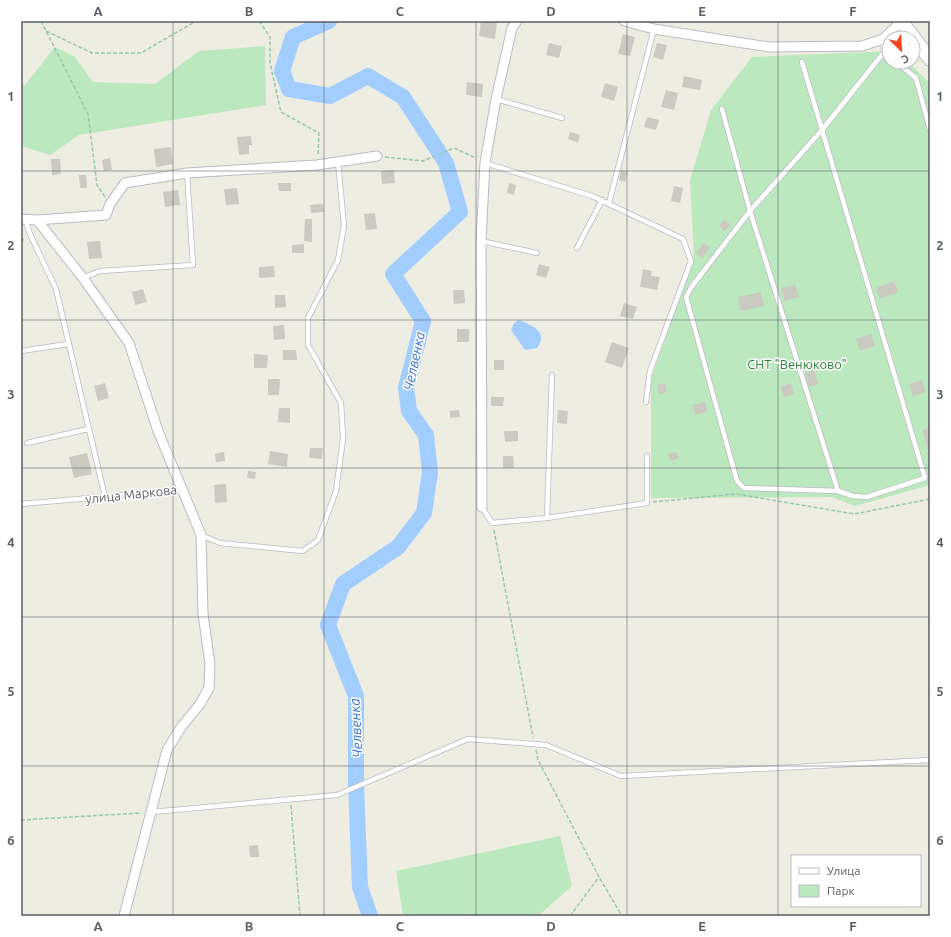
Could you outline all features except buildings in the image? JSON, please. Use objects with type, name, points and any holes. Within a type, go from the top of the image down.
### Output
[{"type":"street","points":[[482,507],[481,241],[486,163],[496,99],[512,28],[517,21]]},
{"type":"street","points":[[624,21],[654,29],[768,47],[862,46],[881,40]]},
{"type":"street","points":[[892,30],[901,21],[929,57]]},
{"type":"street","points":[[23,219],[37,220],[106,215],[110,204],[125,183],[187,173],[317,165],[377,156]]},
{"type":"street","name":"улица Маркова","points":[[37,220],[83,278],[129,343],[158,431],[182,490]]},
{"type":"street","points":[[124,916],[152,812],[166,750],[182,726],[200,704],[209,688],[210,664],[203,614],[201,535],[182,490]]},
{"type":"lane","points":[[609,203],[654,29]]},
{"type":"lane","points":[[802,62],[822,130],[925,478],[867,497],[853,496],[838,491],[744,488],[736,481],[686,296],[692,286],[750,211],[822,130],[881,56]]},
{"type":"lane","points":[[906,70],[916,78],[930,130]]},
{"type":"lane","points":[[496,99],[562,118]]},
{"type":"lane","points":[[722,109],[750,211],[838,491]]},
{"type":"lane","points":[[201,535],[220,543],[303,550],[318,540],[336,491],[343,439],[341,403],[308,345],[308,318],[338,260],[344,226],[338,162]]},
{"type":"lane","points":[[486,163],[602,200],[683,239],[691,261],[650,371],[646,402]]},
{"type":"lane","points":[[83,278],[100,271],[193,265],[187,173]]},
{"type":"lane","points":[[577,248],[602,200]]},
{"type":"lane","points":[[23,219],[56,289],[105,497]]},
{"type":"lane","points":[[481,241],[537,253]]},
{"type":"lane","points":[[21,351],[68,344]]},
{"type":"lane","points":[[547,518],[552,375]]},
{"type":"lane","points":[[27,443],[88,429]]},
{"type":"lane","points":[[482,507],[492,522],[547,518],[647,503],[647,456]]},
{"type":"lane","name":"улица Маркова","points":[[21,504],[182,490]]},
{"type":"lane","points":[[152,812],[337,795],[468,739],[546,745],[621,776],[930,760]]},
{"type":"path","points":[[41,21],[88,114],[97,185],[110,204]]},
{"type":"path","points":[[46,32],[92,53],[141,53],[196,21]]},
{"type":"path","points":[[259,21],[270,37],[270,63],[281,112],[319,133],[317,165]]},
{"type":"path","points":[[377,156],[423,160],[454,148],[486,163]]},
{"type":"path","points":[[647,503],[736,494],[854,514],[930,499]]},
{"type":"path","points":[[492,522],[538,760],[598,877],[622,916]]},
{"type":"path","points":[[290,799],[300,916]]},
{"type":"path","points":[[21,820],[152,812]]},
{"type":"path","points":[[570,916],[598,877]]},
{"type":"green space","points":[[265,46],[266,105],[79,135],[50,155],[21,146],[21,85],[25,85],[55,47],[74,56],[93,82],[155,84],[199,51]]},
{"type":"green space","name":"СНТ \"Венюково\"","points":[[881,51],[881,70],[916,70],[930,83],[930,485],[855,506],[832,497],[651,498],[651,379],[694,257],[690,180],[711,110],[752,57]]},
{"type":"green space","points":[[560,836],[572,886],[538,916],[403,916],[396,871]]},
{"type":"water","points":[[519,320],[534,327],[540,333],[540,342],[537,348],[525,350],[511,330],[514,323]]},
{"type":"waterway","name":"Челвенка","points":[[329,21],[293,37],[282,71],[289,89],[330,96],[368,76],[403,97],[446,163],[460,212],[393,274],[423,321],[406,388],[409,411],[426,435],[430,472],[424,513],[398,547],[343,584],[328,625],[356,696],[356,783],[360,887],[370,916]]}]
